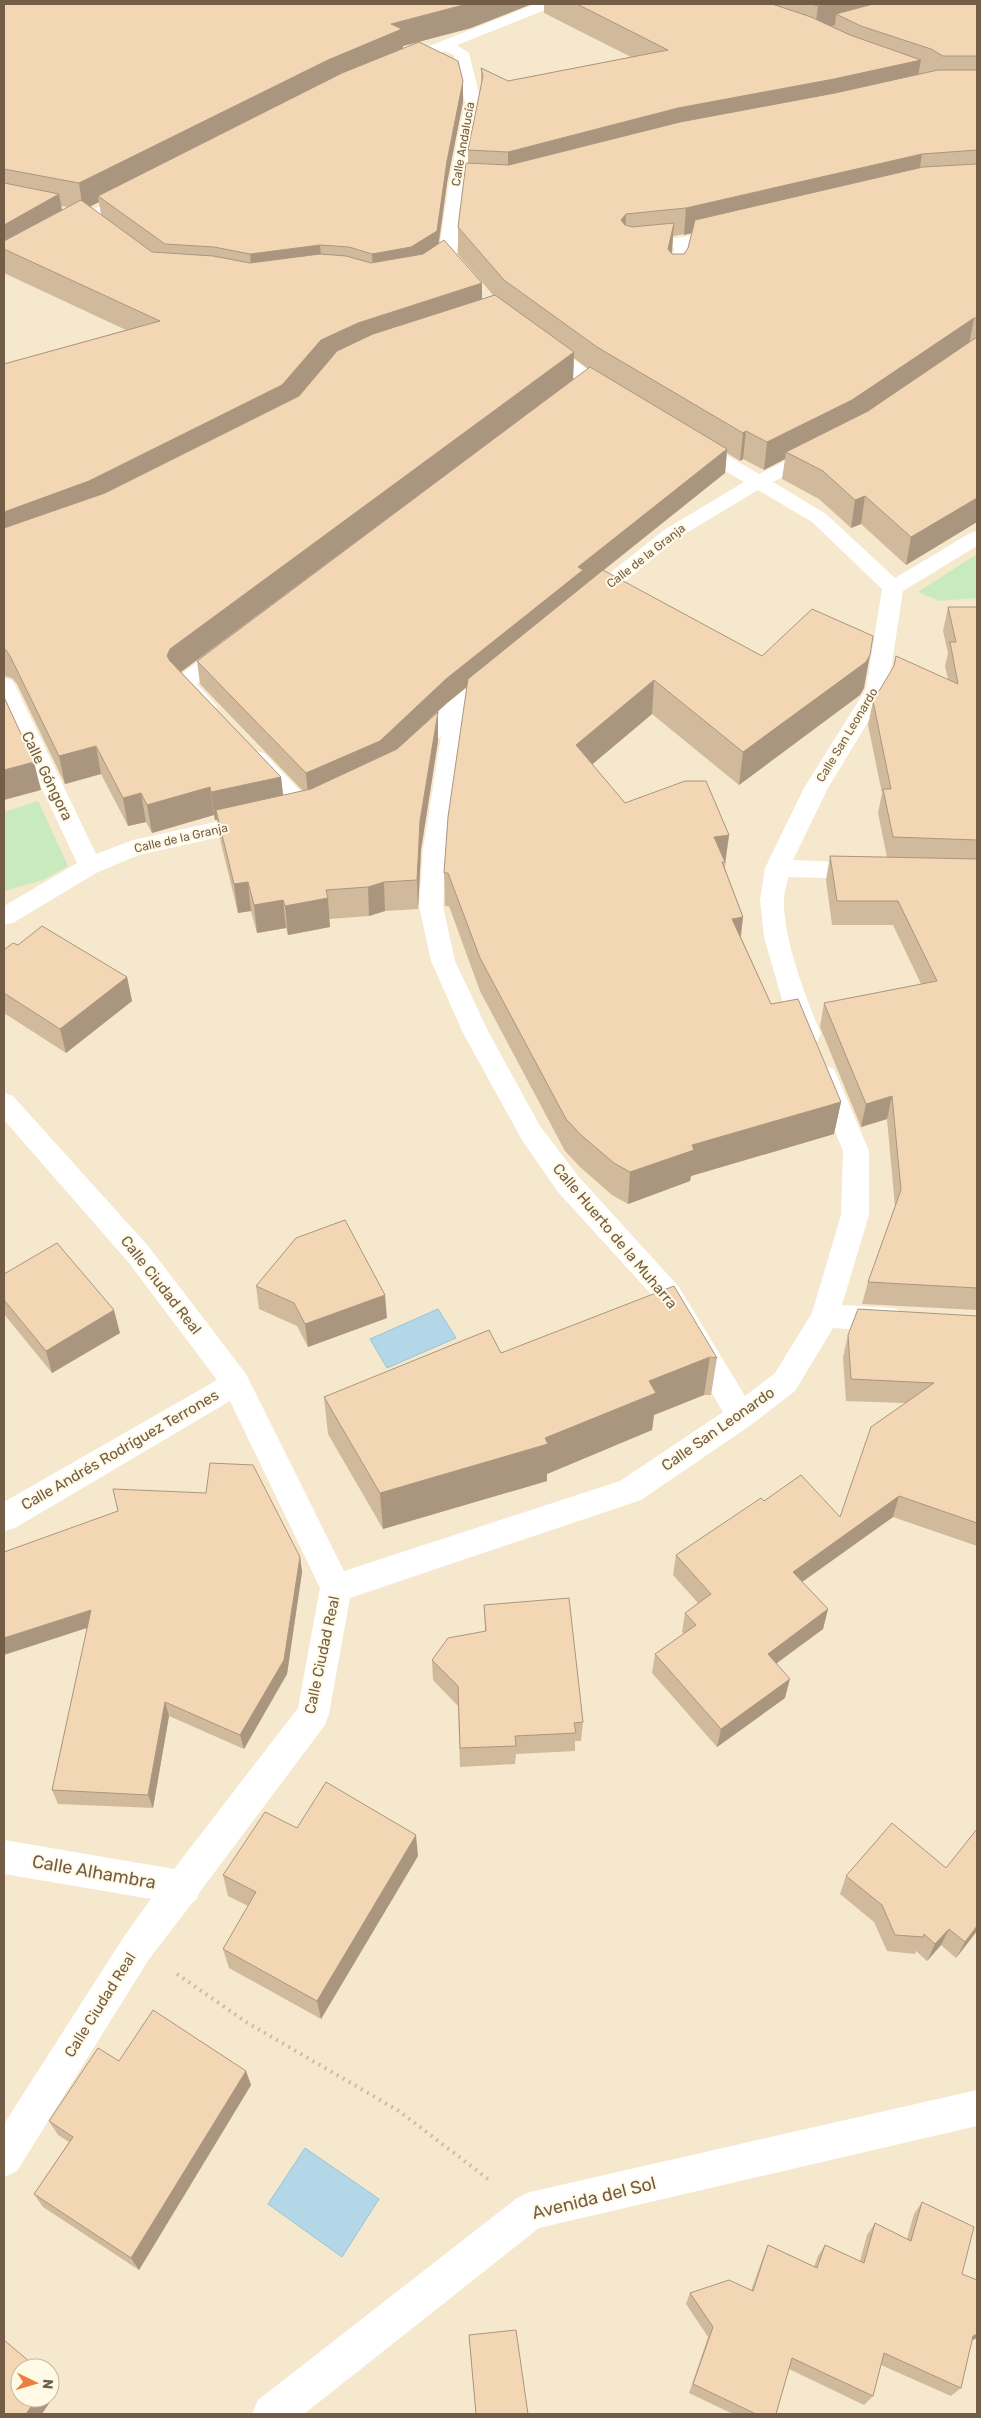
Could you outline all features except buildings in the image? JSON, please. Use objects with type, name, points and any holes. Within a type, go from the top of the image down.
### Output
[{"type":"street","points":[[381,71],[444,44],[548,4]]},
{"type":"street","name":"Calle Andalucía","points":[[444,44],[461,52],[473,102],[439,260],[459,270]]},
{"type":"street","points":[[456,183],[508,185],[517,183]]},
{"type":"street","points":[[4,264],[93,222],[146,187]]},
{"type":"street","points":[[60,213],[93,222]]},
{"type":"street","points":[[632,247],[684,242],[740,229]]},
{"type":"street","points":[[527,335],[580,386],[630,405]]},
{"type":"street","points":[[681,436],[819,518],[894,588],[977,537]]},
{"type":"street","name":"Calle de la Granja","points":[[571,615],[671,534],[758,482],[838,442]]},
{"type":"street","name":"Calle San Leonardo","points":[[336,1588],[630,1491],[741,1416],[785,1382],[825,1316],[855,1215],[856,1150],[798,1010],[776,937],[772,900],[777,868],[816,788],[877,689],[894,588]]},
{"type":"street","points":[[218,718],[184,683],[240,642]]},
{"type":"street","points":[[396,765],[456,709],[510,665]]},
{"type":"street","name":"Calle Góngora","points":[[4,685],[90,866]]},
{"type":"street","name":"Calle Huerto de la Muharra","points":[[456,709],[435,850],[431,906],[443,961],[476,1033],[531,1133],[568,1184],[669,1295],[741,1416]]},
{"type":"street","name":"Calle de la Granja","points":[[4,917],[90,866],[133,848],[298,810],[245,746]]},
{"type":"street","points":[[777,868],[887,871]]},
{"type":"street","name":"Calle Ciudad Real","points":[[4,1103],[139,1255],[236,1383],[336,1588],[313,1714],[184,1888],[137,1947],[4,2158]]},
{"type":"street","points":[[825,1316],[920,1321]]},
{"type":"street","name":"Calle Andrés Rodríguez Terrones","points":[[4,1518],[236,1383]]},
{"type":"street","name":"Calle Alhambra","points":[[4,1857],[184,1888]]},
{"type":"street","name":"Avenida del Sol","points":[[272,2414],[530,2211],[977,2108]]},
{"type":"lane","points":[[676,275],[684,242]]},
{"type":"path","points":[[137,1947],[246,2022],[400,2111],[530,2211]]},
{"type":"shaded area","points":[[4,4],[977,4],[977,2414],[4,2414]]},
{"type":"green space","points":[[977,554],[977,598],[939,601],[918,592]]},
{"type":"green space","points":[[38,801],[68,866],[43,880],[4,891],[4,812]]},
{"type":"water","points":[[438,1309],[456,1338],[387,1368],[370,1339]]},
{"type":"water","points":[[305,2148],[379,2199],[342,2257],[268,2204]]}]
